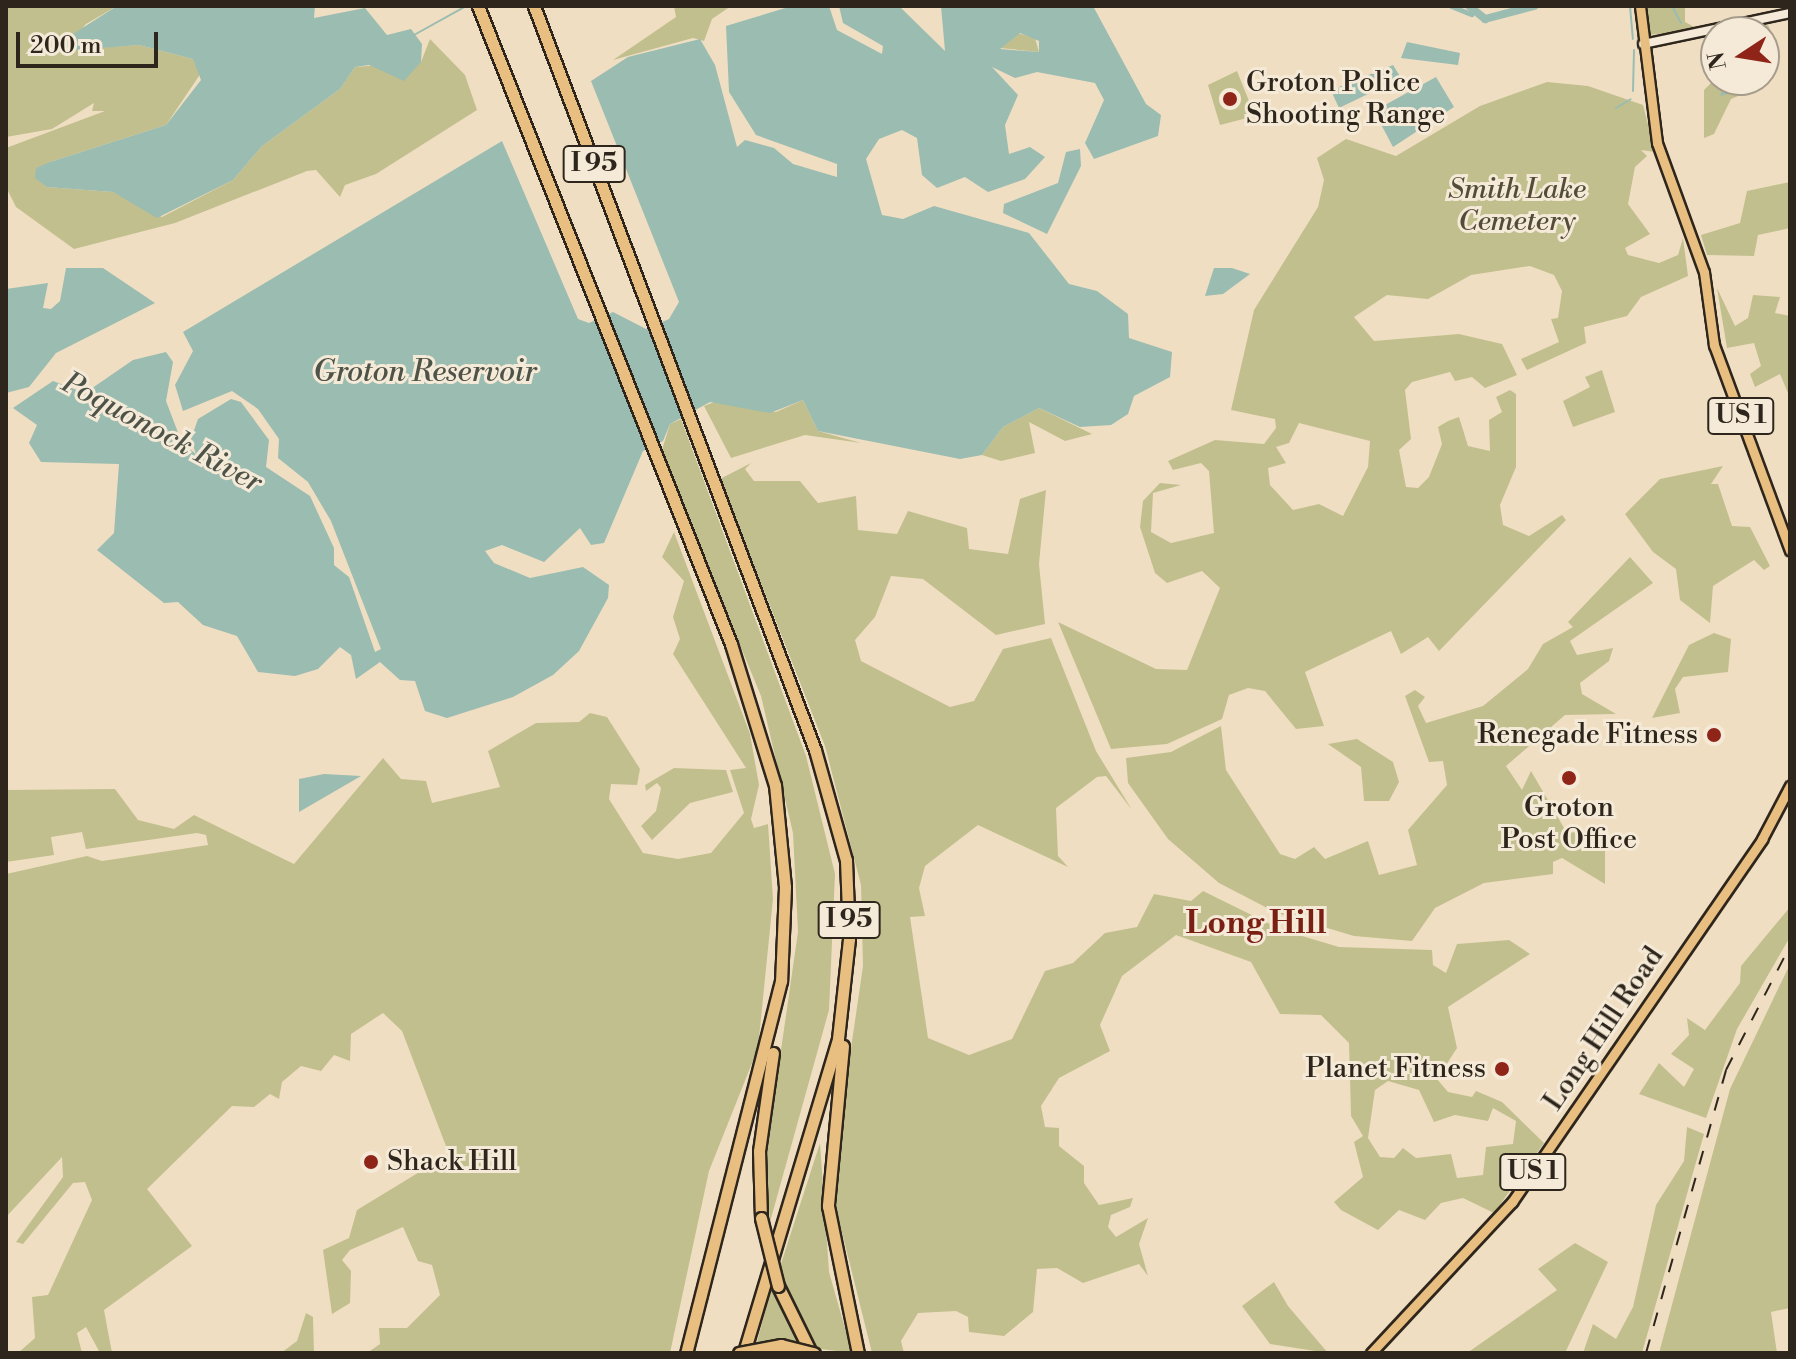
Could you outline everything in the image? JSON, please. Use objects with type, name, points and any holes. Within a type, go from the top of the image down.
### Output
[{"type":"highway","name":"I 95","points":[[534,6],[819,763],[848,886],[838,1039],[741,1353]]},
{"type":"highway","name":"I 95","points":[[480,10],[748,691],[775,785],[786,900],[777,1004],[684,1353]]},
{"type":"highway","points":[[848,886],[850,995],[828,1154],[830,1234],[861,1353]]},
{"type":"highway","points":[[777,1004],[759,1151],[761,1218],[778,1286],[812,1353]]},
{"type":"highway","points":[[741,1353],[781,1345],[812,1353]]},
{"type":"main road","name":"US 1","points":[[1640,6],[1651,122],[1701,262],[1712,339],[1790,550]]},
{"type":"main road","points":[[1643,44],[1790,13]]},
{"type":"main road","name":"Long Hill Road","points":[[1371,1353],[1512,1202],[1762,839],[1790,786]]},
{"type":"green space","points":[[6,6],[117,6],[86,24],[64,50],[139,45],[193,59],[203,70],[166,125],[50,162],[47,187],[113,192],[162,217],[233,180],[262,146],[340,89],[355,67],[421,62],[430,39],[465,75],[477,110],[376,174],[345,185],[340,197],[316,170],[307,171],[175,223],[74,249],[16,207],[6,187],[6,148],[105,111],[92,111],[94,103],[52,129],[6,137]]},
{"type":"green space","points":[[674,6],[731,6],[712,19],[704,41],[693,38],[613,60],[676,17]]},
{"type":"green space","points":[[1644,6],[1685,6],[1685,22],[1700,30],[1647,35]]},
{"type":"green space","points":[[1017,33],[1035,38],[1039,52],[1000,48]]},
{"type":"green space","name":"Groton Police Shooting Range","points":[[1237,71],[1255,116],[1220,125],[1208,85]]},
{"type":"green space","name":"Smith Lake Cemetery","points":[[1547,82],[1588,86],[1643,105],[1655,152],[1641,150],[1647,156],[1635,167],[1628,204],[1650,234],[1625,248],[1628,255],[1659,263],[1678,255],[1683,238],[1688,276],[1641,297],[1627,316],[1584,327],[1586,343],[1527,370],[1521,359],[1559,342],[1551,319],[1558,318],[1562,291],[1554,275],[1530,266],[1471,275],[1428,299],[1387,295],[1354,317],[1374,341],[1459,334],[1502,344],[1517,375],[1485,388],[1472,377],[1455,381],[1450,372],[1412,382],[1405,390],[1411,439],[1399,450],[1406,487],[1418,488],[1429,477],[1442,444],[1438,427],[1448,421],[1459,417],[1468,446],[1490,451],[1489,420],[1502,412],[1496,397],[1510,390],[1516,394],[1516,467],[1500,505],[1503,525],[1529,536],[1562,515],[1566,520],[1439,651],[1428,637],[1401,654],[1391,631],[1305,672],[1324,726],[1296,729],[1265,691],[1248,688],[1229,695],[1222,719],[1167,744],[1111,749],[1058,622],[1156,669],[1187,670],[1220,588],[1202,571],[1167,583],[1155,573],[1140,527],[1143,501],[1160,483],[1181,485],[1153,493],[1151,532],[1171,543],[1214,533],[1209,471],[1201,463],[1173,470],[1168,461],[1215,440],[1264,444],[1276,428],[1275,419],[1231,410],[1254,310],[1318,207],[1324,180],[1317,158],[1346,139],[1396,156],[1480,106]],"holes":[[[1299,423],[1370,441],[1368,467],[1343,516],[1319,504],[1293,510],[1270,485],[1268,468],[1286,463],[1276,447],[1289,443]]]},
{"type":"green space","points":[[1704,96],[1738,96],[1731,99],[1714,134],[1704,138]]},
{"type":"green space","points":[[1790,182],[1790,228],[1758,235],[1754,256],[1707,255],[1701,235],[1740,223],[1747,191]]},
{"type":"green space","points":[[1717,288],[1735,326],[1748,318],[1753,295],[1780,297],[1775,313],[1790,316],[1790,398],[1780,374],[1755,387],[1750,374],[1761,366],[1754,343],[1727,348]]},
{"type":"green space","points":[[1602,370],[1615,412],[1573,427],[1563,401],[1590,387],[1585,377]]},
{"type":"green space","points":[[803,400],[818,431],[861,443],[805,435],[731,458],[704,406],[717,401],[776,412]]},
{"type":"green space","points":[[1039,408],[1092,434],[1065,441],[1029,422],[1035,453],[1001,461],[982,455],[1003,427]]},
{"type":"green space","points":[[681,419],[806,756],[835,874],[829,1010],[770,1222],[765,1161],[798,932],[793,833],[761,696],[661,453],[670,424]]},
{"type":"green space","points":[[751,463],[745,469],[754,481],[800,481],[818,503],[856,496],[858,530],[897,534],[908,511],[967,528],[969,549],[1008,554],[1020,499],[1046,490],[1039,564],[1045,624],[996,635],[923,579],[891,576],[875,617],[855,640],[861,661],[950,707],[974,701],[1003,649],[1051,638],[1096,751],[1132,810],[1106,776],[1097,777],[1056,808],[1058,856],[1068,867],[978,825],[925,866],[919,888],[925,916],[910,917],[928,1038],[969,1055],[1012,1039],[1045,971],[1073,963],[1105,933],[1137,927],[1154,894],[1191,901],[1203,891],[1282,930],[1339,947],[1432,950],[1433,965],[1446,973],[1457,944],[1509,940],[1530,954],[1448,1007],[1457,1048],[1437,1079],[1448,1092],[1472,1097],[1476,1091],[1502,1102],[1544,1143],[1494,1213],[1463,1198],[1441,1203],[1425,1220],[1399,1210],[1378,1230],[1341,1210],[1334,1202],[1363,1177],[1354,1142],[1363,1136],[1351,1116],[1349,1043],[1321,1015],[1280,1014],[1251,962],[1176,935],[1122,976],[1100,1025],[1110,1051],[1059,1078],[1041,1106],[1045,1127],[1059,1128],[1059,1146],[1084,1166],[1084,1183],[1099,1205],[1133,1198],[1130,1207],[1111,1215],[1108,1227],[1116,1237],[1148,1218],[1139,1244],[1148,1276],[1139,1264],[1083,1283],[1057,1268],[1037,1269],[1033,1312],[1004,1336],[969,1332],[968,1317],[956,1311],[918,1313],[901,1341],[904,1353],[872,1353],[837,1212],[836,1151],[863,966],[861,885],[825,746],[720,479]],"holes":[[[1388,1081],[1419,1090],[1434,1122],[1455,1115],[1488,1121],[1493,1108],[1516,1121],[1513,1144],[1486,1147],[1483,1175],[1457,1178],[1451,1154],[1416,1158],[1403,1148],[1394,1158],[1380,1157],[1368,1138],[1375,1090]]]},
{"type":"green space","points":[[1723,466],[1711,484],[1718,484],[1732,526],[1750,527],[1770,566],[1764,570],[1754,560],[1713,586],[1710,623],[1680,600],[1676,569],[1653,552],[1625,514],[1660,479]]},
{"type":"green space","points":[[674,532],[750,734],[759,785],[751,819],[754,828],[768,824],[773,899],[758,1048],[709,1171],[670,1353],[367,1353],[380,1344],[379,1328],[407,1328],[440,1295],[432,1265],[418,1261],[403,1227],[350,1250],[342,1260],[351,1271],[350,1303],[332,1314],[323,1250],[349,1238],[357,1210],[449,1154],[402,1031],[383,1013],[351,1034],[350,1061],[334,1055],[321,1071],[301,1066],[282,1082],[279,1099],[270,1094],[254,1107],[232,1106],[147,1189],[192,1246],[104,1310],[112,1353],[100,1353],[86,1327],[77,1333],[82,1353],[18,1353],[35,1338],[32,1297],[48,1295],[92,1200],[85,1182],[73,1183],[23,1244],[16,1242],[63,1177],[62,1157],[6,1217],[6,874],[87,856],[102,861],[208,845],[206,835],[197,833],[86,849],[82,832],[51,837],[54,855],[6,862],[6,790],[115,789],[138,820],[174,829],[194,815],[294,864],[383,758],[401,779],[426,781],[432,803],[500,787],[488,751],[536,723],[579,722],[590,713],[607,717],[640,769],[637,785],[611,784],[609,799],[643,853],[678,859],[711,853],[744,813],[730,770],[746,768],[673,654],[680,639],[673,617],[684,581],[662,557]]},
{"type":"green space","points":[[1630,557],[1653,583],[1570,641],[1577,655],[1613,648],[1609,661],[1580,683],[1582,694],[1616,714],[1565,715],[1506,766],[1522,790],[1531,771],[1567,833],[1605,829],[1605,884],[1562,858],[1553,862],[1553,874],[1484,883],[1435,908],[1412,941],[1354,936],[1277,913],[1219,883],[1168,839],[1128,783],[1126,758],[1171,752],[1221,726],[1226,770],[1280,854],[1295,859],[1314,847],[1325,859],[1368,841],[1379,875],[1417,865],[1408,830],[1447,785],[1443,761],[1429,762],[1405,696],[1415,690],[1425,697],[1418,706],[1426,723],[1483,706],[1528,669],[1543,644],[1573,627],[1568,622]]},
{"type":"green space","points":[[1714,633],[1731,639],[1728,672],[1683,677],[1675,689],[1680,713],[1652,718],[1689,645]]},
{"type":"green space","points":[[1357,739],[1393,762],[1399,782],[1389,801],[1364,801],[1361,767],[1328,744]]},
{"type":"green space","points":[[674,768],[726,770],[733,792],[690,803],[652,840],[641,826],[656,811],[661,788],[657,783],[646,791],[645,785]]},
{"type":"green space","points":[[1790,907],[1790,937],[1737,1029],[1706,1118],[1639,1094],[1659,1063],[1684,1087],[1694,1069],[1671,1054],[1689,1035],[1687,1018],[1705,1030],[1740,983],[1741,966]]},
{"type":"green space","points":[[1790,964],[1790,1308],[1771,1312],[1777,1353],[1659,1353],[1730,1089]]},
{"type":"green space","points":[[1687,1127],[1704,1134],[1642,1353],[1583,1353],[1593,1324],[1616,1339],[1633,1307],[1656,1205],[1684,1161]]},
{"type":"green space","points":[[820,1143],[829,1272],[852,1353],[813,1348],[779,1270]]},
{"type":"green space","points":[[1575,1243],[1608,1262],[1565,1353],[1467,1353],[1557,1290],[1538,1269]]},
{"type":"green space","points":[[1274,1282],[1288,1306],[1328,1353],[1270,1344],[1242,1306]]},
{"type":"green space","points":[[772,1286],[782,1310],[799,1343],[757,1342]]},
{"type":"green space","points":[[306,1313],[313,1317],[314,1353],[281,1353],[297,1341]]},
{"type":"water","points":[[117,6],[315,6],[314,18],[365,8],[387,35],[411,29],[422,44],[421,62],[404,81],[369,65],[355,67],[340,89],[262,146],[233,180],[157,218],[113,192],[47,187],[35,178],[36,168],[50,162],[166,125],[201,80],[193,59],[139,45],[64,51],[62,41]]},
{"type":"water","name":"Groton Reservoir","points":[[792,6],[829,6],[837,30],[882,54],[883,46],[843,23],[839,6],[899,6],[945,51],[941,6],[1093,6],[1146,104],[1161,115],[1158,136],[1094,159],[1085,143],[1104,100],[1095,83],[1037,72],[1015,78],[992,67],[1018,95],[1005,125],[1009,154],[1030,147],[1045,157],[1025,179],[988,192],[965,177],[937,188],[922,175],[917,138],[902,130],[879,139],[866,159],[882,215],[903,219],[934,206],[1029,233],[1069,284],[1097,291],[1128,314],[1129,338],[1172,352],[1170,377],[1134,396],[1128,414],[1111,425],[1080,427],[1039,408],[1003,427],[982,455],[960,459],[818,431],[803,400],[770,413],[710,402],[670,424],[663,441],[643,451],[604,543],[591,545],[580,528],[544,562],[502,545],[485,551],[494,563],[530,578],[583,567],[609,585],[608,598],[579,651],[553,675],[513,697],[447,718],[425,711],[415,681],[400,680],[380,662],[356,679],[351,655],[340,647],[318,669],[295,676],[258,672],[237,636],[203,625],[178,602],[164,603],[97,550],[114,533],[119,464],[41,462],[29,443],[37,425],[13,408],[53,381],[85,393],[133,360],[166,352],[173,362],[166,401],[182,443],[196,454],[191,439],[198,419],[231,399],[241,402],[269,440],[266,467],[310,496],[334,548],[334,565],[349,577],[375,652],[381,649],[331,521],[308,482],[278,458],[279,439],[258,409],[232,391],[183,411],[175,385],[193,351],[183,332],[502,141],[578,319],[589,323],[613,312],[646,329],[669,319],[679,302],[591,81],[628,57],[700,39],[715,65],[737,147],[745,140],[774,148],[793,164],[837,177],[837,164],[756,135],[729,92],[726,26]],"holes":[[[1020,33],[1039,41],[1039,52],[1000,49]]]},
{"type":"water","points":[[1407,42],[1460,53],[1458,65],[1401,58]]},
{"type":"water","points":[[1393,65],[1401,78],[1339,108],[1333,95],[1339,87]]},
{"type":"water","points":[[1436,77],[1454,107],[1393,147],[1374,111]]},
{"type":"water","points":[[1080,149],[1081,166],[1047,234],[1003,213],[1004,204],[1058,183],[1066,152]]},
{"type":"water","points":[[66,268],[103,268],[155,303],[56,353],[29,387],[6,393],[6,289],[48,283],[43,308],[51,309],[60,301]]},
{"type":"water","points":[[1214,268],[1232,268],[1250,274],[1223,294],[1205,296]]},
{"type":"water","points":[[324,774],[361,776],[299,812],[299,779]]},
{"type":"waterway","points":[[414,35],[466,6]]},
{"type":"waterway","points":[[1451,6],[1471,14]]},
{"type":"waterway","name":"Poquonock River","points":[[1469,6],[1485,19],[1534,6]]},
{"type":"waterway","points":[[1630,6],[1633,39]]},
{"type":"waterway","points":[[1672,6],[1681,23]]},
{"type":"waterway","points":[[1633,91],[1634,50]]},
{"type":"waterway","points":[[1616,108],[1631,99]]},
{"type":"railway","points":[[1646,1353],[1726,1070],[1790,946]]},
{"type":"place","name":"Groton Police Shooting Range","points":[[1230,99]]},
{"type":"place","name":"Renegade Fitness","points":[[1714,735]]},
{"type":"place","name":"Groton Post Office","points":[[1569,778]]},
{"type":"place","name":"Planet Fitness","points":[[1502,1069]]},
{"type":"place","name":"Shack Hill","points":[[371,1162]]},
{"type":"district","name":"Long Hill","points":[[1256,923]]}]
